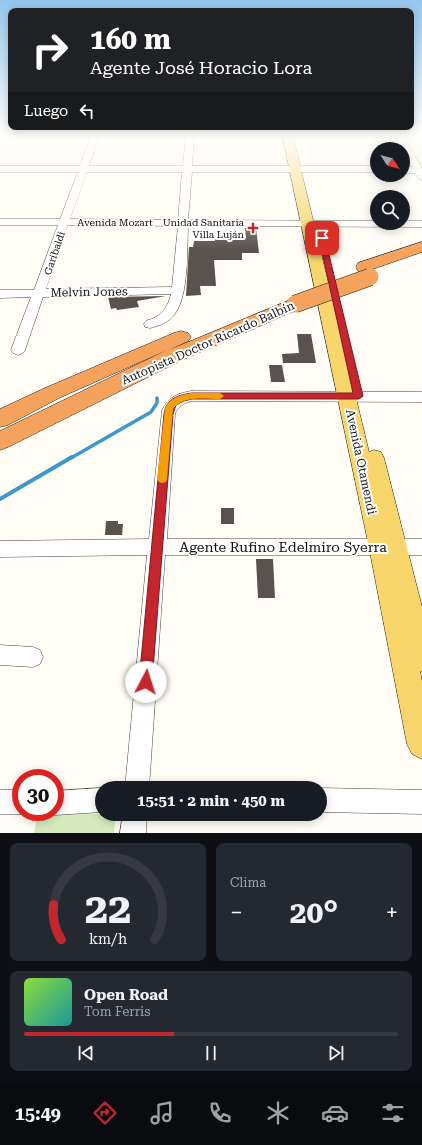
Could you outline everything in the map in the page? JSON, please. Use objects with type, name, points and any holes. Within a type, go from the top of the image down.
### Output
[{"type":"highway","name":"Autopista Doctor Ricardo Balbín","points":[[0,419],[52,393],[293,298],[367,272],[422,247]]},
{"type":"highway","name":"Autopista Doctor Ricardo Balbín","points":[[367,272],[422,259]]},
{"type":"highway","name":"Autopista Doctor Ricardo Balbín","points":[[0,441],[293,298]]},
{"type":"highway","points":[[0,415],[52,393]]},
{"type":"main road","name":"Avenida Otamendi","points":[[302,172],[387,547],[422,744]]},
{"type":"main road","name":"Avenida Otamendi","points":[[387,547],[422,659]]},
{"type":"street","name":"Garibaldi","points":[[18,350],[82,172]]},
{"type":"street","points":[[150,324],[168,316],[173,308],[178,290],[186,172]]},
{"type":"street","name":"Avenida Mozart","points":[[0,222],[422,224]]},
{"type":"street","name":"Melvin Jones","points":[[0,294],[178,290]]},
{"type":"street","points":[[138,781],[156,547],[169,408],[173,403],[182,398],[192,396],[422,397]]},
{"type":"street","name":"Agente Rufino Edelmiro Syerra","points":[[0,549],[156,547],[422,547]]},
{"type":"street","points":[[0,656],[34,656]]},
{"type":"street","points":[[64,802],[95,800]]},
{"type":"street","points":[[327,800],[422,802]]},
{"type":"street","points":[[0,802],[12,802]]},
{"type":"street","points":[[133,833],[134,821]]},
{"type":"green space","points":[[64,813],[95,813],[95,821],[115,821],[114,833],[34,833],[36,821],[64,821]]},
{"type":"building","points":[[245,228],[256,228],[259,253],[242,253],[242,260],[214,260],[216,286],[200,286],[201,295],[186,296],[189,247],[193,247],[194,241],[215,241],[215,237],[246,238]]},
{"type":"building","points":[[166,296],[137,301],[139,307],[117,310],[116,308],[111,309],[108,297]]},
{"type":"building","points":[[297,334],[311,334],[316,363],[283,363],[282,354],[299,353]]},
{"type":"building","points":[[269,365],[282,365],[285,382],[271,382]]},
{"type":"building","points":[[221,508],[234,508],[234,524],[221,524]]},
{"type":"building","points":[[106,521],[118,521],[118,524],[123,524],[122,535],[105,535]]},
{"type":"building","points":[[256,559],[273,559],[275,598],[258,598]]},
{"type":"waterway","points":[[71,458],[151,412],[157,403],[157,398]]},
{"type":"waterway","points":[[0,499],[72,457]]},
{"type":"slow traffic","points":[[162,479],[169,408],[173,403],[182,398],[192,396],[220,396]]},
{"type":"place","name":"Unidad Sanitaria Villa Luján","points":[[253,228]]},
{"type":"route","points":[[146,682],[156,547],[169,408],[173,403],[182,398],[192,396],[359,396],[322,238]]}]
